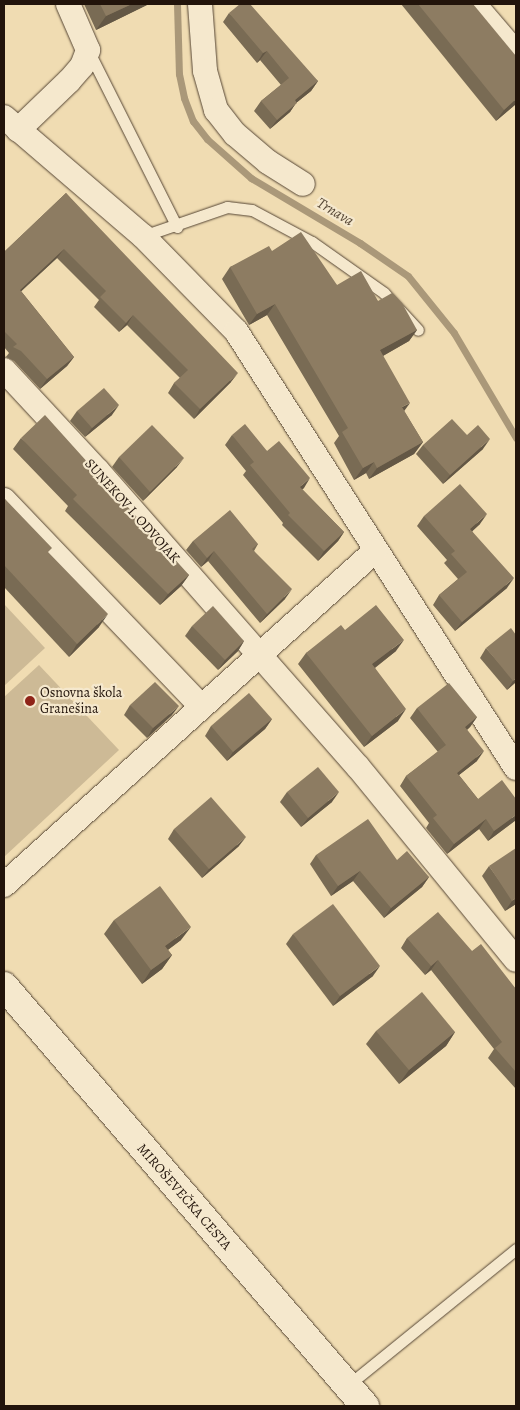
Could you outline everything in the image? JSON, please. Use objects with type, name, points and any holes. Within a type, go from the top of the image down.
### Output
[{"type":"main road","name":"MIROŠEVEČKA CESTA","points":[[4,986],[346,1386],[366,1406]]},
{"type":"street","points":[[68,4],[88,50],[82,66],[69,81],[11,124],[143,236],[236,331],[375,551],[516,768]]},
{"type":"street","points":[[200,4],[205,71],[216,110],[235,134],[268,162],[303,184]]},
{"type":"street","points":[[474,4],[516,53]]},
{"type":"street","name":"SUNEKOV I. ODVOJAK","points":[[4,370],[358,767],[516,960]]},
{"type":"street","points":[[4,500],[202,707]]},
{"type":"street","points":[[4,885],[375,551]]},
{"type":"lane","points":[[88,50],[177,227]]},
{"type":"lane","points":[[143,236],[177,227],[227,207],[252,210],[312,242],[384,293],[418,330]]},
{"type":"lane","points":[[346,1386],[516,1249]]},
{"type":"shaded area","points":[[4,604],[45,648],[4,686]]},
{"type":"shaded area","name":"Osnovna škola Granešina","points":[[39,665],[119,750],[4,857],[4,697]]},
{"type":"building","points":[[100,4],[132,4],[106,16]]},
{"type":"building","points":[[240,4],[250,4],[318,81],[295,100],[297,103],[277,120],[261,101],[289,78],[267,51],[263,53],[229,13]]},
{"type":"building","points":[[418,4],[473,4],[516,56],[516,99],[504,110]]},
{"type":"building","points":[[66,193],[238,373],[200,409],[174,383],[188,370],[133,315],[126,323],[100,297],[106,291],[64,249],[20,290],[74,357],[47,379],[21,351],[13,347],[17,344],[4,331],[4,252]]},
{"type":"building","points":[[301,232],[337,285],[361,271],[378,301],[392,293],[402,303],[417,330],[380,350],[410,403],[402,407],[423,442],[377,468],[374,462],[363,468],[342,432],[348,428],[275,304],[257,314],[230,267],[269,246],[272,251]]},
{"type":"building","points":[[104,388],[119,405],[92,428],[77,411]]},
{"type":"building","points":[[45,415],[189,575],[168,594],[73,499],[77,495],[21,438]]},
{"type":"building","points":[[452,419],[467,435],[478,425],[490,439],[450,475],[423,445]]},
{"type":"building","points":[[245,424],[267,451],[279,441],[310,478],[300,487],[344,532],[324,551],[288,515],[290,513],[250,465],[254,462],[232,435]]},
{"type":"building","points":[[152,425],[184,458],[150,492],[119,457]]},
{"type":"building","points":[[460,484],[487,514],[470,529],[514,578],[462,622],[439,595],[467,572],[451,554],[455,551],[424,516]]},
{"type":"building","points":[[4,498],[52,548],[48,552],[108,614],[77,644],[4,565]]},
{"type":"building","points":[[230,510],[258,544],[252,549],[292,589],[267,614],[214,551],[207,558],[193,541]]},
{"type":"building","points":[[376,605],[404,640],[372,664],[406,709],[372,736],[306,653],[341,625],[345,630]]},
{"type":"building","points":[[213,606],[244,641],[225,660],[192,626]]},
{"type":"building","points":[[511,628],[516,635],[516,678],[513,681],[486,648]]},
{"type":"building","points":[[155,682],[179,706],[153,728],[130,705]]},
{"type":"building","points":[[449,683],[477,717],[465,727],[484,751],[457,773],[478,799],[502,780],[516,799],[516,815],[494,831],[486,819],[454,844],[433,818],[437,815],[406,776],[446,745],[417,708]]},
{"type":"building","points":[[249,693],[272,719],[233,752],[211,726]]},
{"type":"building","points":[[318,767],[339,792],[308,818],[287,792]]},
{"type":"building","points":[[211,797],[246,837],[209,869],[174,829]]},
{"type":"building","points":[[368,819],[397,860],[407,851],[429,877],[391,908],[360,871],[338,886],[316,855]]},
{"type":"building","points":[[516,848],[516,898],[512,901],[489,866]]},
{"type":"building","points":[[160,886],[191,927],[165,946],[172,955],[151,970],[114,920]]},
{"type":"building","points":[[333,904],[380,966],[340,996],[293,934]]},
{"type":"building","points":[[438,912],[472,951],[481,944],[516,989],[516,1072],[495,1048],[502,1042],[438,960],[431,966],[407,938]]},
{"type":"building","points":[[422,992],[455,1032],[409,1070],[376,1031]]},
{"type":"waterway","name":"Trnava","points":[[177,4],[179,74],[184,98],[193,121],[207,139],[251,178],[360,243],[408,276],[454,333],[516,438]]},
{"type":"place","name":"Osnovna škola Granešina","points":[[30,701]]}]
